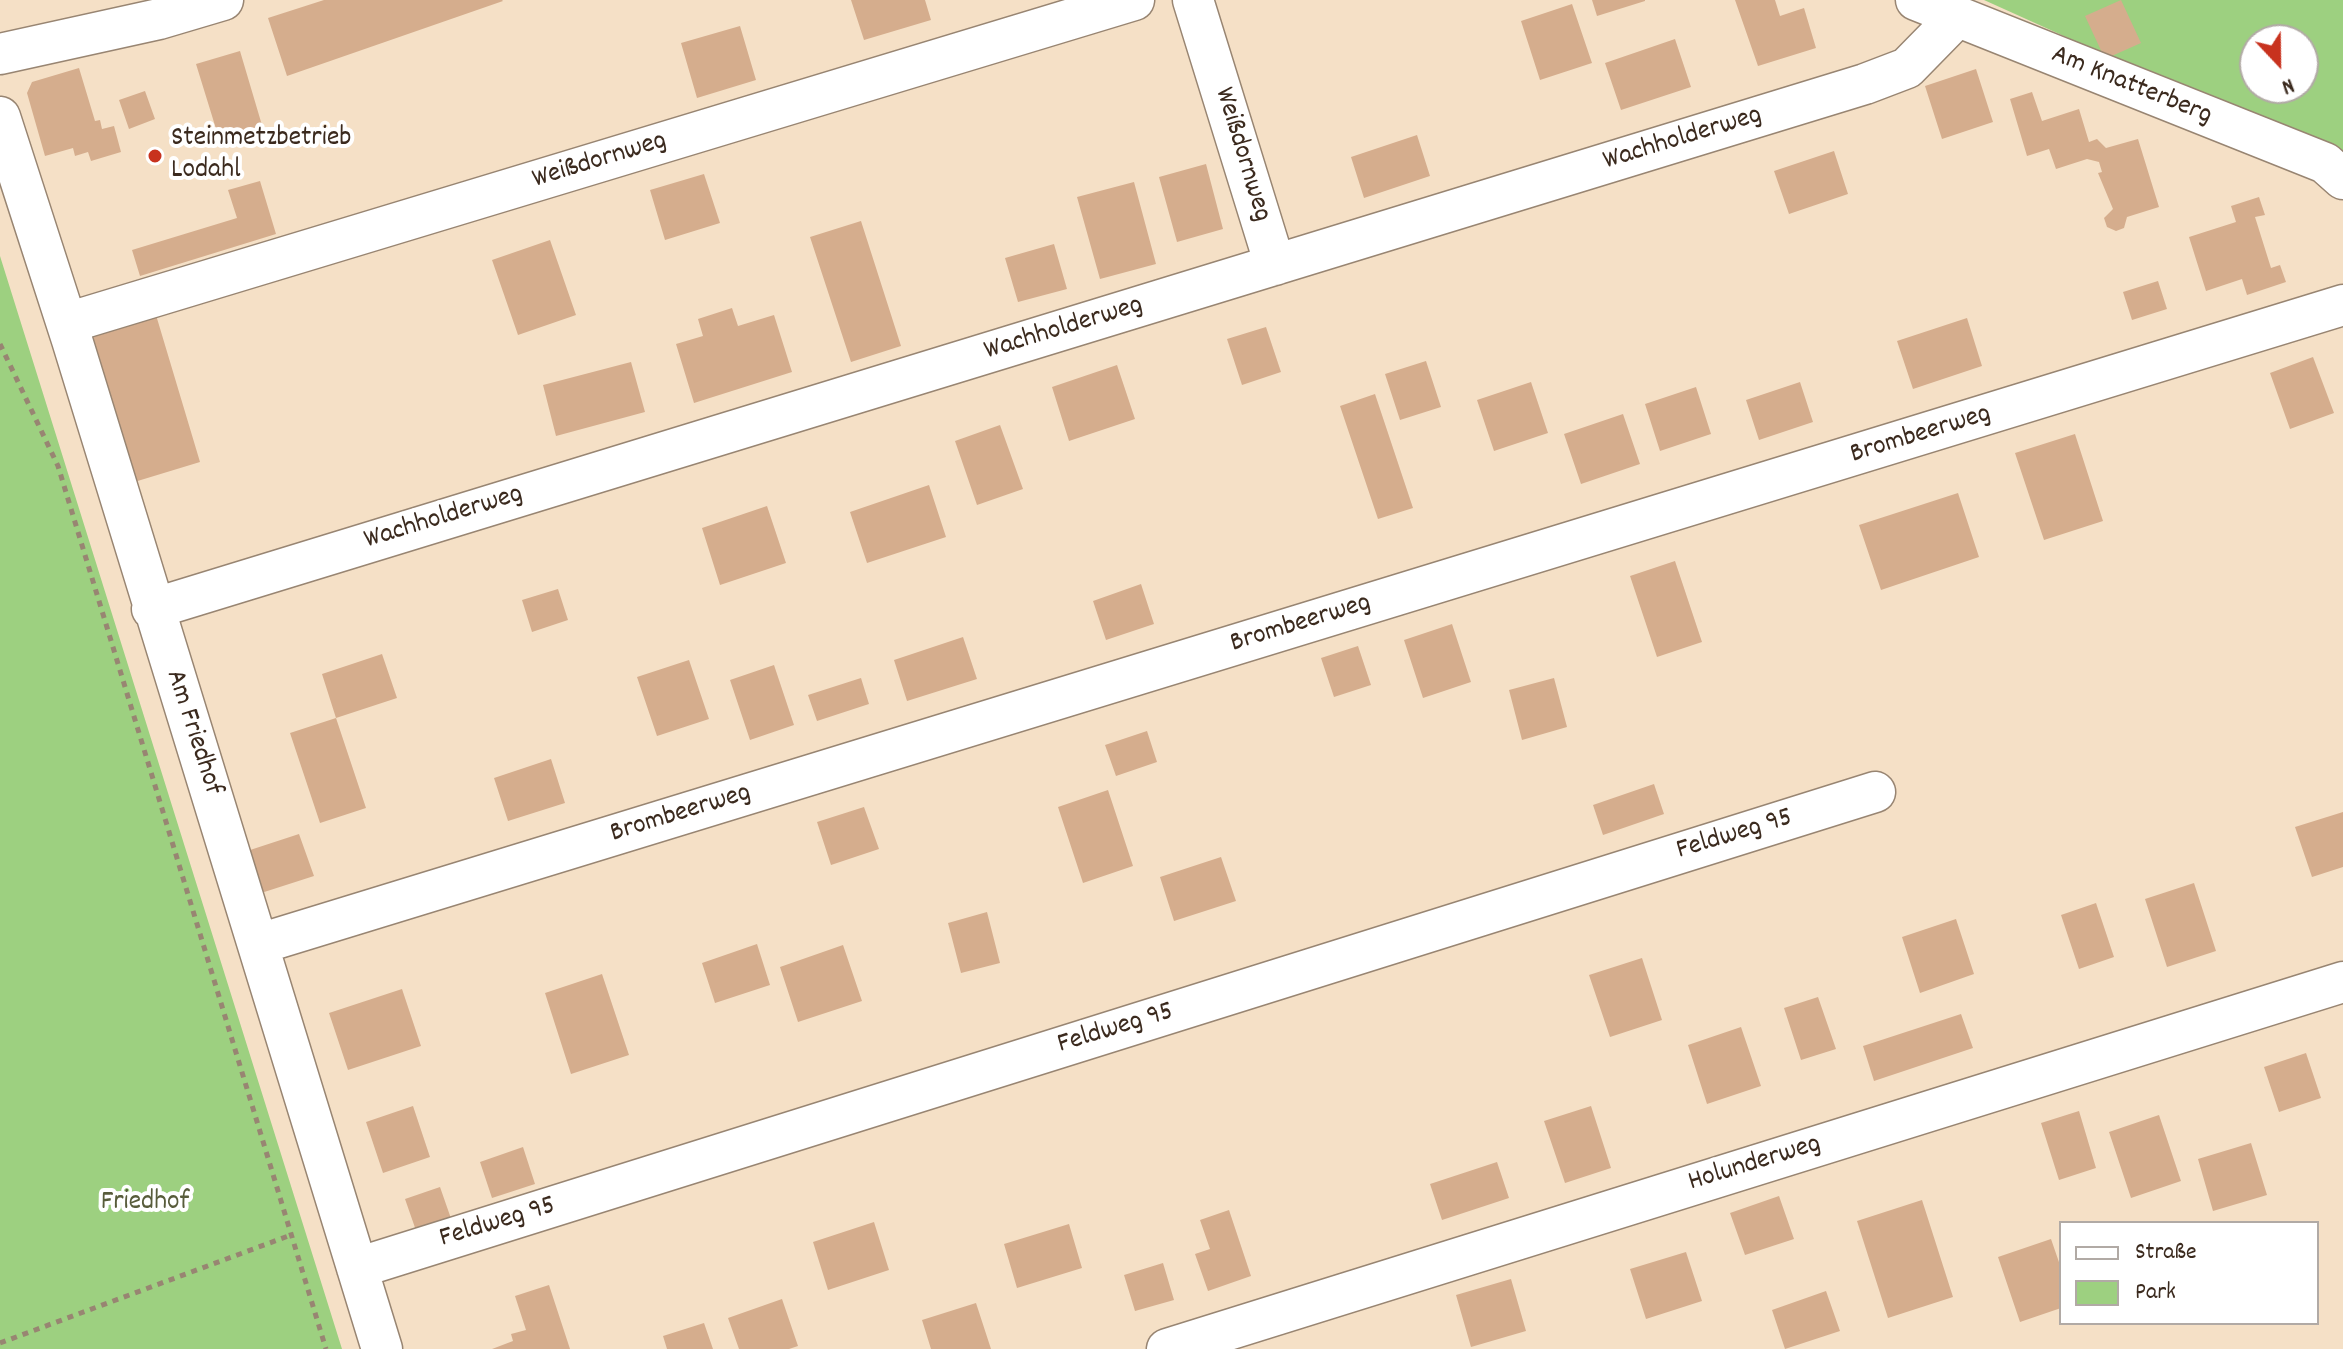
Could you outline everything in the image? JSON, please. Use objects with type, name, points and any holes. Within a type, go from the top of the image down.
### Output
[{"type":"street","points":[[0,54],[159,19],[223,0]]},
{"type":"street","name":"Weißdornweg","points":[[67,323],[1134,0]]},
{"type":"street","name":"Weißdornweg","points":[[1193,0],[1275,265]]},
{"type":"street","name":"Am Knatterberg","points":[[1916,0],[2325,163],[2343,179]]},
{"type":"street","name":"Wachholderweg","points":[[152,609],[1865,84],[1907,68],[1956,18]]},
{"type":"street","name":"Am Friedhof","points":[[0,117],[67,323],[152,609],[259,944],[382,1349]]},
{"type":"street","name":"Brombeerweg","points":[[259,944],[2343,305]]},
{"type":"street","name":"Feldweg 95","points":[[357,1268],[1875,792]]},
{"type":"street","name":"Holunderweg","points":[[1167,1349],[2343,982]]},
{"type":"path","points":[[0,344],[58,466],[326,1349]]},
{"type":"path","points":[[0,1343],[291,1235]]},
{"type":"green space","points":[[1984,0],[2343,0],[2343,162]]},
{"type":"green space","name":"Friedhof","points":[[0,256],[342,1349],[0,1349]]},
{"type":"building","points":[[324,0],[503,1],[287,76],[268,18]]},
{"type":"building","points":[[851,0],[925,0],[931,20],[864,40]]},
{"type":"building","points":[[1592,0],[1645,0],[1645,1],[1597,16]]},
{"type":"building","points":[[1735,0],[1775,0],[1780,16],[1804,8],[1816,48],[1758,66]]},
{"type":"building","points":[[2121,0],[2141,43],[2105,59],[2085,16]]},
{"type":"building","points":[[1572,4],[1592,63],[1540,80],[1521,21]]},
{"type":"building","points":[[740,26],[756,80],[697,98],[681,43]]},
{"type":"building","points":[[1675,39],[1691,87],[1621,110],[1605,63]]},
{"type":"building","points":[[240,51],[264,132],[221,145],[196,64]]},
{"type":"building","points":[[79,68],[95,121],[100,120],[102,129],[114,126],[121,152],[91,161],[88,152],[75,156],[73,148],[45,156],[27,93],[32,82]]},
{"type":"building","points":[[1976,69],[1993,122],[1942,139],[1925,86]]},
{"type":"building","points":[[145,91],[155,119],[129,129],[119,100]]},
{"type":"building","points":[[2032,92],[2042,121],[2079,109],[2089,142],[2097,139],[2106,148],[2138,139],[2159,207],[2127,217],[2124,228],[2116,231],[2107,227],[2104,218],[2113,209],[2098,173],[2102,172],[2099,162],[2087,159],[2056,169],[2049,149],[2027,156],[2010,99]]},
{"type":"building","points":[[1417,135],[1430,176],[1364,198],[1351,157]]},
{"type":"building","points":[[1834,151],[1848,194],[1789,214],[1774,171]]},
{"type":"building","points":[[1206,164],[1223,229],[1177,242],[1159,177]]},
{"type":"building","points":[[704,174],[720,223],[665,240],[650,190]]},
{"type":"building","points":[[260,181],[276,234],[140,276],[132,250],[237,218],[228,190]]},
{"type":"building","points":[[1134,182],[1156,264],[1100,279],[1077,197]]},
{"type":"building","points":[[2259,197],[2265,215],[2255,217],[2271,268],[2280,265],[2286,282],[2247,295],[2242,279],[2206,291],[2189,237],[2236,222],[2231,206]]},
{"type":"building","points":[[861,221],[901,346],[851,362],[810,237]]},
{"type":"building","points":[[550,240],[576,315],[518,335],[492,260]]},
{"type":"building","points":[[1054,244],[1067,289],[1018,302],[1005,258]]},
{"type":"building","points":[[2158,281],[2167,309],[2132,320],[2123,292]]},
{"type":"building","points":[[732,308],[738,326],[774,315],[792,372],[694,403],[676,344],[703,336],[698,319]]},
{"type":"building","points":[[156,315],[200,462],[131,483],[86,336]]},
{"type":"building","points":[[1967,318],[1982,366],[1913,389],[1897,341]]},
{"type":"building","points":[[1266,327],[1281,372],[1242,385],[1227,339]]},
{"type":"building","points":[[2313,357],[2334,413],[2290,429],[2270,373]]},
{"type":"building","points":[[1426,361],[1441,407],[1400,420],[1385,374]]},
{"type":"building","points":[[631,362],[645,412],[556,436],[543,385]]},
{"type":"building","points":[[1117,365],[1135,419],[1069,441],[1052,387]]},
{"type":"building","points":[[1531,382],[1548,433],[1494,451],[1477,400]]},
{"type":"building","points":[[1800,382],[1813,422],[1759,440],[1746,400]]},
{"type":"building","points":[[1696,387],[1711,434],[1660,451],[1645,404]]},
{"type":"building","points":[[1375,394],[1413,508],[1378,519],[1340,406]]},
{"type":"building","points":[[1623,414],[1640,464],[1581,484],[1564,434]]},
{"type":"building","points":[[1000,425],[1023,489],[977,505],[955,441]]},
{"type":"building","points":[[2075,434],[2103,521],[2044,540],[2015,453]]},
{"type":"building","points":[[929,485],[946,537],[867,563],[850,512]]},
{"type":"building","points":[[1958,493],[1979,557],[1881,590],[1859,525]]},
{"type":"building","points":[[767,506],[786,563],[720,585],[702,528]]},
{"type":"building","points":[[1675,561],[1702,642],[1657,657],[1630,576]]},
{"type":"building","points":[[1141,584],[1154,624],[1106,640],[1093,601]]},
{"type":"building","points":[[558,589],[568,620],[532,632],[522,600]]},
{"type":"building","points":[[1452,624],[1471,682],[1423,698],[1404,640]]},
{"type":"building","points":[[963,637],[977,679],[907,701],[894,660]]},
{"type":"building","points":[[1358,646],[1371,685],[1334,697],[1321,658]]},
{"type":"building","points":[[382,654],[397,698],[336,718],[322,674]]},
{"type":"building","points":[[689,660],[709,719],[657,736],[637,677]]},
{"type":"building","points":[[774,665],[794,725],[750,740],[730,680]]},
{"type":"building","points":[[861,678],[869,704],[817,721],[808,695]]},
{"type":"building","points":[[1554,678],[1567,727],[1522,740],[1509,690]]},
{"type":"building","points":[[336,718],[366,808],[320,823],[290,733]]},
{"type":"building","points":[[1147,731],[1157,762],[1116,776],[1105,745]]},
{"type":"building","points":[[551,759],[565,803],[508,821],[494,778]]},
{"type":"building","points":[[1654,784],[1664,814],[1603,835],[1593,805]]},
{"type":"building","points":[[1108,790],[1133,866],[1083,883],[1058,807]]},
{"type":"building","points":[[864,807],[879,849],[831,865],[817,822]]},
{"type":"building","points":[[2343,812],[2343,867],[2312,877],[2295,827]]},
{"type":"building","points":[[299,834],[314,876],[258,894],[244,852]]},
{"type":"building","points":[[1221,857],[1236,901],[1174,921],[1160,877]]},
{"type":"building","points":[[2194,883],[2216,951],[2167,967],[2145,899]]},
{"type":"building","points":[[2096,903],[2114,957],[2079,969],[2061,915]]},
{"type":"building","points":[[987,912],[1000,963],[961,973],[948,923]]},
{"type":"building","points":[[1956,919],[1974,974],[1920,993],[1902,937]]},
{"type":"building","points":[[757,944],[770,985],[715,1003],[702,963]]},
{"type":"building","points":[[843,945],[862,1001],[798,1022],[780,967]]},
{"type":"building","points":[[1642,958],[1662,1020],[1610,1037],[1589,975]]},
{"type":"building","points":[[602,974],[629,1055],[571,1074],[545,993]]},
{"type":"building","points":[[402,989],[421,1046],[348,1070],[329,1013]]},
{"type":"building","points":[[1818,997],[1836,1049],[1801,1060],[1784,1008]]},
{"type":"building","points":[[1961,1014],[1973,1048],[1874,1081],[1863,1046]]},
{"type":"building","points":[[1741,1027],[1761,1086],[1707,1104],[1688,1045]]},
{"type":"building","points":[[2306,1053],[2321,1098],[2279,1112],[2264,1067]]},
{"type":"building","points":[[413,1106],[430,1157],[383,1173],[366,1122]]},
{"type":"building","points":[[1591,1106],[1611,1168],[1565,1183],[1544,1121]]},
{"type":"building","points":[[2079,1111],[2096,1168],[2059,1180],[2041,1123]]},
{"type":"building","points":[[2159,1115],[2181,1181],[2131,1198],[2109,1132]]},
{"type":"building","points":[[2251,1143],[2267,1195],[2213,1211],[2198,1159]]},
{"type":"building","points":[[523,1147],[535,1184],[492,1198],[480,1162]]},
{"type":"building","points":[[1497,1162],[1509,1198],[1442,1220],[1430,1184]]},
{"type":"building","points":[[440,1187],[455,1230],[420,1242],[405,1199]]},
{"type":"building","points":[[1779,1196],[1794,1239],[1745,1255],[1730,1213]]},
{"type":"building","points":[[1922,1200],[1953,1297],[1888,1318],[1857,1221]]},
{"type":"building","points":[[1229,1210],[1251,1276],[1208,1291],[1195,1254],[1210,1249],[1200,1220]]},
{"type":"building","points":[[874,1222],[889,1270],[828,1290],[813,1242]]},
{"type":"building","points":[[1069,1224],[1082,1268],[1017,1288],[1004,1244]]},
{"type":"building","points":[[2051,1239],[2059,1262],[2059,1309],[2020,1322],[1998,1257]]},
{"type":"building","points":[[1686,1252],[1702,1301],[1646,1319],[1630,1269]]},
{"type":"building","points":[[1163,1263],[1174,1300],[1135,1311],[1124,1275]]},
{"type":"building","points":[[1511,1279],[1526,1331],[1471,1347],[1456,1295]]},
{"type":"building","points":[[549,1285],[570,1349],[492,1349],[513,1341],[511,1334],[526,1330],[515,1296]]},
{"type":"building","points":[[1826,1291],[1840,1331],[1785,1349],[1772,1310]]},
{"type":"building","points":[[782,1299],[798,1346],[789,1349],[739,1349],[728,1318]]},
{"type":"building","points":[[976,1303],[991,1349],[931,1349],[922,1320]]},
{"type":"building","points":[[704,1323],[713,1349],[667,1349],[663,1336]]},
{"type":"place","name":"Steinmetzbetrieb Lodahl","points":[[155,156]]}]
